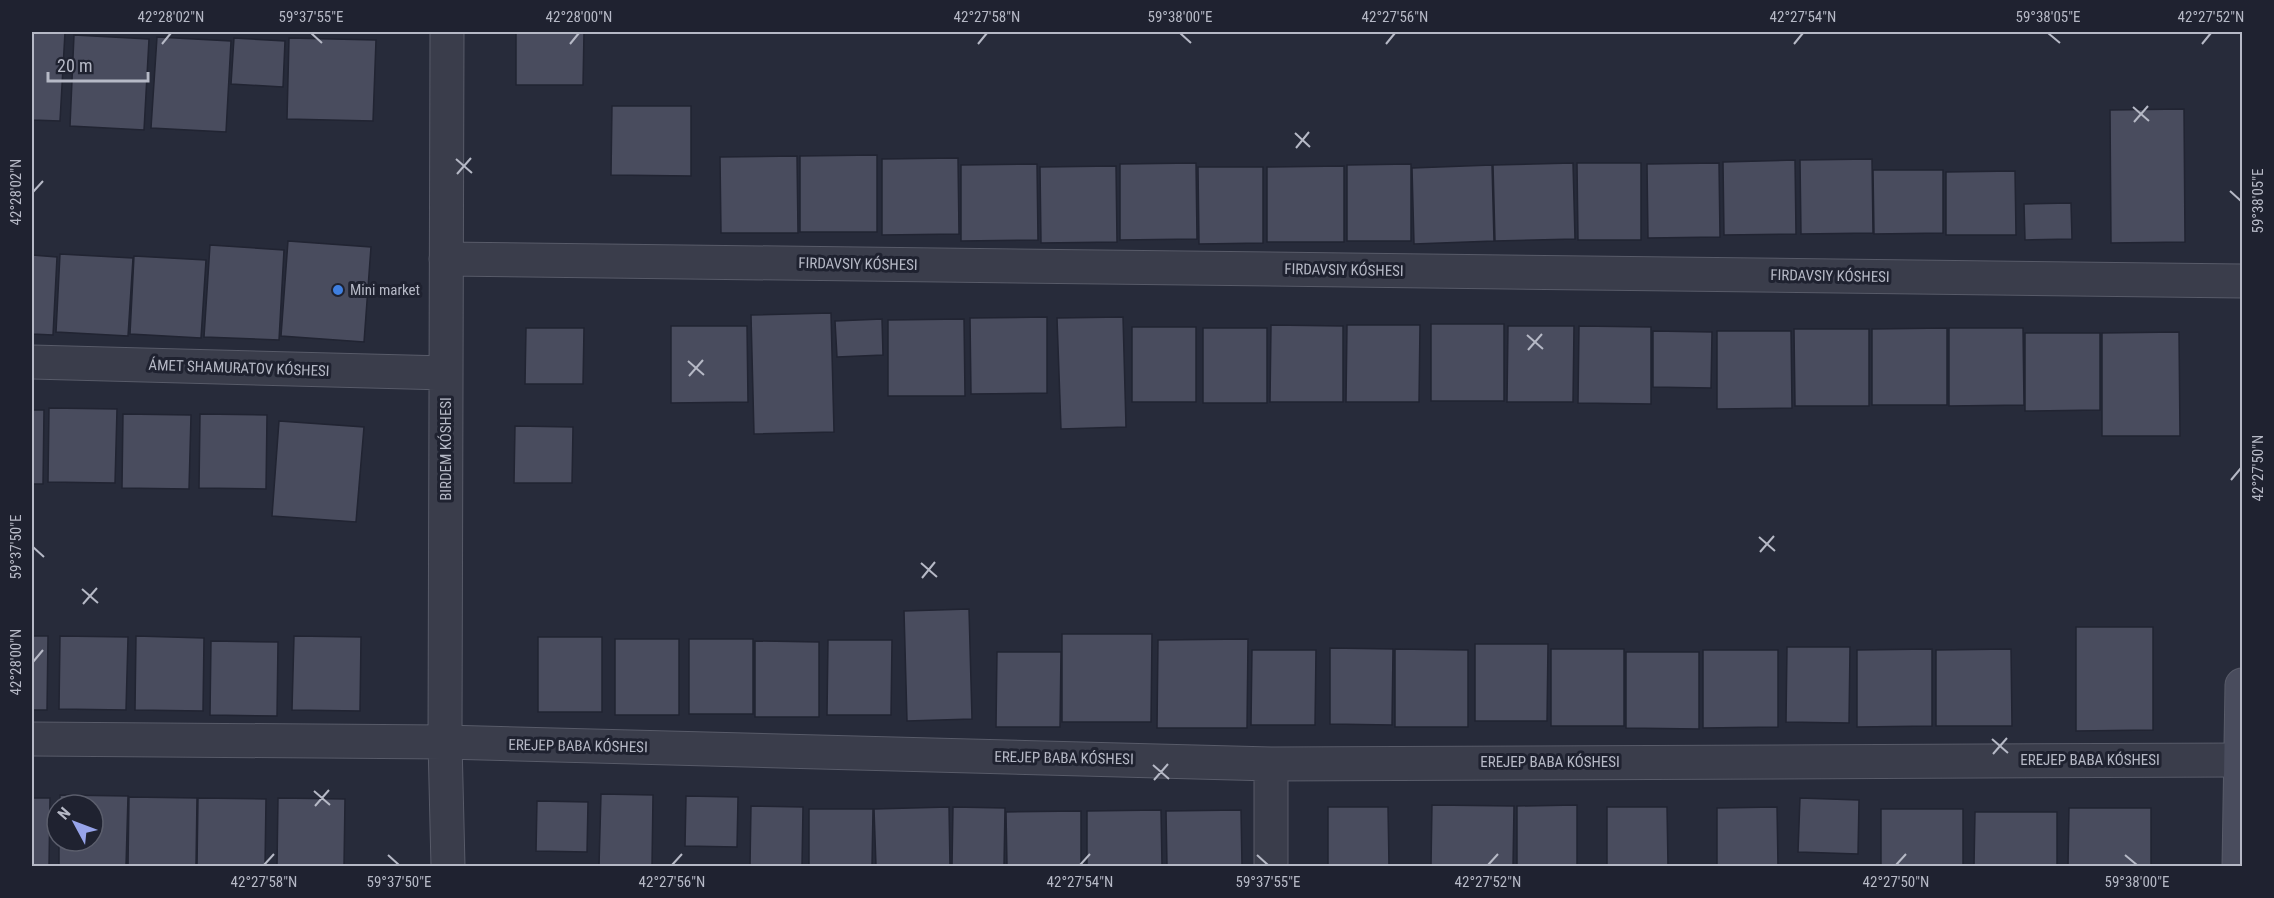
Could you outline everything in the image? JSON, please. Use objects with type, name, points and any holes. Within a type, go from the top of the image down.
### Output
[{"type":"street","name":"BIRDEM KÓSHESI","points":[[447,32],[445,742],[448,867]]},
{"type":"street","name":"FIRDAVSIY KÓSHESI","points":[[446,259],[2242,281]]},
{"type":"street","name":"ÁMET SHAMURATOV KÓSHESI","points":[[32,362],[446,373]]},
{"type":"street","points":[[2240,867],[2242,685]]},
{"type":"street","name":"EREJEP BABA KÓSHESI","points":[[32,739],[445,742],[1271,764],[2241,760]]},
{"type":"street","points":[[1271,764],[1271,867]]},
{"type":"building","points":[[32,32],[65,32],[60,121],[32,120]]},
{"type":"building","points":[[516,32],[584,32],[583,85],[516,85]]},
{"type":"building","points":[[74,35],[149,39],[144,130],[70,126]]},
{"type":"building","points":[[157,37],[231,41],[226,132],[151,128]]},
{"type":"building","points":[[234,38],[285,41],[283,87],[231,84]]},
{"type":"building","points":[[289,38],[376,40],[373,121],[287,119]]},
{"type":"building","points":[[612,106],[691,106],[691,176],[611,175]]},
{"type":"building","points":[[2184,109],[2185,242],[2111,243],[2110,110]]},
{"type":"building","points":[[877,155],[877,232],[800,232],[800,156]]},
{"type":"building","points":[[797,156],[798,233],[721,233],[720,157]]},
{"type":"building","points":[[958,158],[959,234],[882,235],[882,159]]},
{"type":"building","points":[[1872,159],[1873,233],[1801,234],[1800,160]]},
{"type":"building","points":[[1795,160],[1796,234],[1724,235],[1723,162]]},
{"type":"building","points":[[1196,163],[1197,239],[1120,240],[1120,164]]},
{"type":"building","points":[[1573,163],[1575,239],[1495,241],[1493,165]]},
{"type":"building","points":[[1577,163],[1641,163],[1641,240],[1578,240]]},
{"type":"building","points":[[1719,163],[1720,237],[1648,238],[1647,164]]},
{"type":"building","points":[[1037,164],[1038,240],[961,241],[961,165]]},
{"type":"building","points":[[1411,164],[1411,241],[1347,241],[1347,165]]},
{"type":"building","points":[[1492,165],[1494,241],[1414,244],[1412,168]]},
{"type":"building","points":[[1116,166],[1117,242],[1041,243],[1040,167]]},
{"type":"building","points":[[1344,166],[1344,242],[1267,242],[1267,167]]},
{"type":"building","points":[[1198,167],[1263,167],[1263,243],[1199,244]]},
{"type":"building","points":[[1873,170],[1943,170],[1943,233],[1874,234]]},
{"type":"building","points":[[2015,171],[2016,235],[1946,235],[1946,172]]},
{"type":"building","points":[[2071,203],[2072,239],[2025,240],[2024,204]]},
{"type":"building","points":[[288,241],[371,247],[364,342],[281,336]]},
{"type":"building","points":[[210,245],[284,250],[279,340],[204,337]]},
{"type":"building","points":[[60,254],[133,258],[128,336],[56,332]]},
{"type":"building","points":[[32,255],[57,257],[53,335],[32,334]]},
{"type":"building","points":[[134,256],[206,260],[201,338],[130,334]]},
{"type":"building","points":[[831,313],[834,432],[754,434],[751,315]]},
{"type":"building","points":[[1047,317],[1047,393],[971,394],[970,318]]},
{"type":"building","points":[[1123,317],[1126,427],[1061,429],[1057,318]]},
{"type":"building","points":[[882,319],[883,355],[837,357],[835,321]]},
{"type":"building","points":[[964,319],[965,396],[888,396],[888,320]]},
{"type":"building","points":[[1431,324],[1504,324],[1504,401],[1431,401]]},
{"type":"building","points":[[1271,325],[1343,326],[1343,402],[1270,402]]},
{"type":"building","points":[[1347,325],[1420,325],[1419,402],[1346,402]]},
{"type":"building","points":[[671,326],[747,326],[748,402],[671,403]]},
{"type":"building","points":[[1508,326],[1574,326],[1573,402],[1507,402]]},
{"type":"building","points":[[1579,326],[1651,327],[1651,404],[1578,403]]},
{"type":"building","points":[[1132,327],[1196,327],[1196,402],[1132,402]]},
{"type":"building","points":[[526,328],[584,328],[583,384],[525,384]]},
{"type":"building","points":[[1203,328],[1267,328],[1267,403],[1203,403]]},
{"type":"building","points":[[1947,328],[1947,405],[1872,405],[1872,329]]},
{"type":"building","points":[[1949,328],[2023,328],[2024,405],[1949,406]]},
{"type":"building","points":[[1794,329],[1869,329],[1869,406],[1795,406]]},
{"type":"building","points":[[1653,331],[1712,332],[1711,388],[1653,387]]},
{"type":"building","points":[[1717,331],[1791,331],[1792,408],[1717,409]]},
{"type":"building","points":[[2179,332],[2180,436],[2102,436],[2102,333]]},
{"type":"building","points":[[2025,333],[2100,333],[2100,410],[2025,411]]},
{"type":"building","points":[[49,408],[117,409],[115,483],[48,482]]},
{"type":"building","points":[[32,410],[44,410],[43,484],[32,484]]},
{"type":"building","points":[[123,414],[191,415],[189,489],[122,488]]},
{"type":"building","points":[[200,414],[267,415],[266,489],[199,488]]},
{"type":"building","points":[[279,421],[364,427],[356,522],[272,516]]},
{"type":"building","points":[[515,426],[573,427],[572,483],[514,483]]},
{"type":"building","points":[[969,609],[972,719],[907,721],[904,611]]},
{"type":"building","points":[[2076,627],[2153,627],[2153,730],[2076,731]]},
{"type":"building","points":[[1062,634],[1152,634],[1151,722],[1062,722]]},
{"type":"building","points":[[32,636],[48,636],[47,710],[32,710]]},
{"type":"building","points":[[60,636],[128,637],[126,710],[59,709]]},
{"type":"building","points":[[136,636],[204,638],[203,711],[135,710]]},
{"type":"building","points":[[294,636],[361,637],[360,711],[292,710]]},
{"type":"building","points":[[538,637],[602,637],[602,712],[538,712]]},
{"type":"building","points":[[615,639],[679,639],[679,715],[615,715]]},
{"type":"building","points":[[689,639],[753,639],[753,714],[689,714]]},
{"type":"building","points":[[1248,639],[1247,728],[1157,728],[1158,640]]},
{"type":"building","points":[[828,640],[892,640],[891,715],[827,715]]},
{"type":"building","points":[[211,641],[278,642],[277,716],[210,715]]},
{"type":"building","points":[[755,641],[819,642],[819,717],[755,717]]},
{"type":"building","points":[[1475,644],[1548,644],[1547,721],[1475,721]]},
{"type":"building","points":[[1787,647],[1850,647],[1849,723],[1786,722]]},
{"type":"building","points":[[1330,648],[1393,649],[1392,725],[1330,724]]},
{"type":"building","points":[[1395,649],[1468,650],[1468,727],[1395,727]]},
{"type":"building","points":[[1551,649],[1624,649],[1624,726],[1551,726]]},
{"type":"building","points":[[1932,649],[1932,726],[1857,727],[1857,650]]},
{"type":"building","points":[[2011,649],[2012,726],[1936,726],[1936,650]]},
{"type":"building","points":[[1252,650],[1316,650],[1315,725],[1251,725]]},
{"type":"building","points":[[1703,650],[1778,650],[1778,727],[1703,728]]},
{"type":"building","points":[[997,652],[1061,652],[1060,727],[996,727]]},
{"type":"building","points":[[1626,652],[1699,652],[1699,729],[1626,728]]},
{"type":"building","points":[[601,794],[653,795],[652,866],[599,866]]},
{"type":"building","points":[[105,796],[128,796],[126,866],[59,866],[59,853],[105,853]]},
{"type":"building","points":[[686,796],[738,797],[737,847],[685,846]]},
{"type":"building","points":[[129,797],[197,798],[196,866],[128,866]]},
{"type":"building","points":[[32,798],[45,798],[45,853],[49,853],[49,866],[32,866]]},
{"type":"building","points":[[198,798],[266,799],[265,866],[197,866]]},
{"type":"building","points":[[278,798],[345,799],[344,866],[277,866]]},
{"type":"building","points":[[1800,798],[1859,800],[1858,854],[1798,852]]},
{"type":"building","points":[[537,801],[588,802],[587,852],[536,851]]},
{"type":"building","points":[[1432,805],[1514,806],[1513,866],[1431,866]]},
{"type":"building","points":[[1577,805],[1577,866],[1517,866],[1517,806]]},
{"type":"building","points":[[751,806],[803,807],[802,866],[750,866]]},
{"type":"building","points":[[949,807],[950,866],[876,866],[874,809]]},
{"type":"building","points":[[953,807],[1005,808],[1004,866],[952,866]]},
{"type":"building","points":[[1328,807],[1388,807],[1389,866],[1328,866]]},
{"type":"building","points":[[1607,807],[1667,807],[1668,866],[1607,866]]},
{"type":"building","points":[[1777,807],[1778,866],[1717,866],[1717,808]]},
{"type":"building","points":[[2069,808],[2151,808],[2151,866],[2068,866]]},
{"type":"building","points":[[809,809],[873,809],[872,866],[809,866]]},
{"type":"building","points":[[1881,809],[1963,809],[1963,866],[1881,866]]},
{"type":"building","points":[[1161,810],[1162,866],[1087,866],[1087,811]]},
{"type":"building","points":[[1241,810],[1242,866],[1167,866],[1166,811]]},
{"type":"building","points":[[1081,811],[1081,866],[1007,866],[1006,812]]},
{"type":"building","points":[[1975,812],[2057,812],[2057,866],[1974,866]]},
{"type":"place","name":"Mini market","points":[[338,290]]}]
